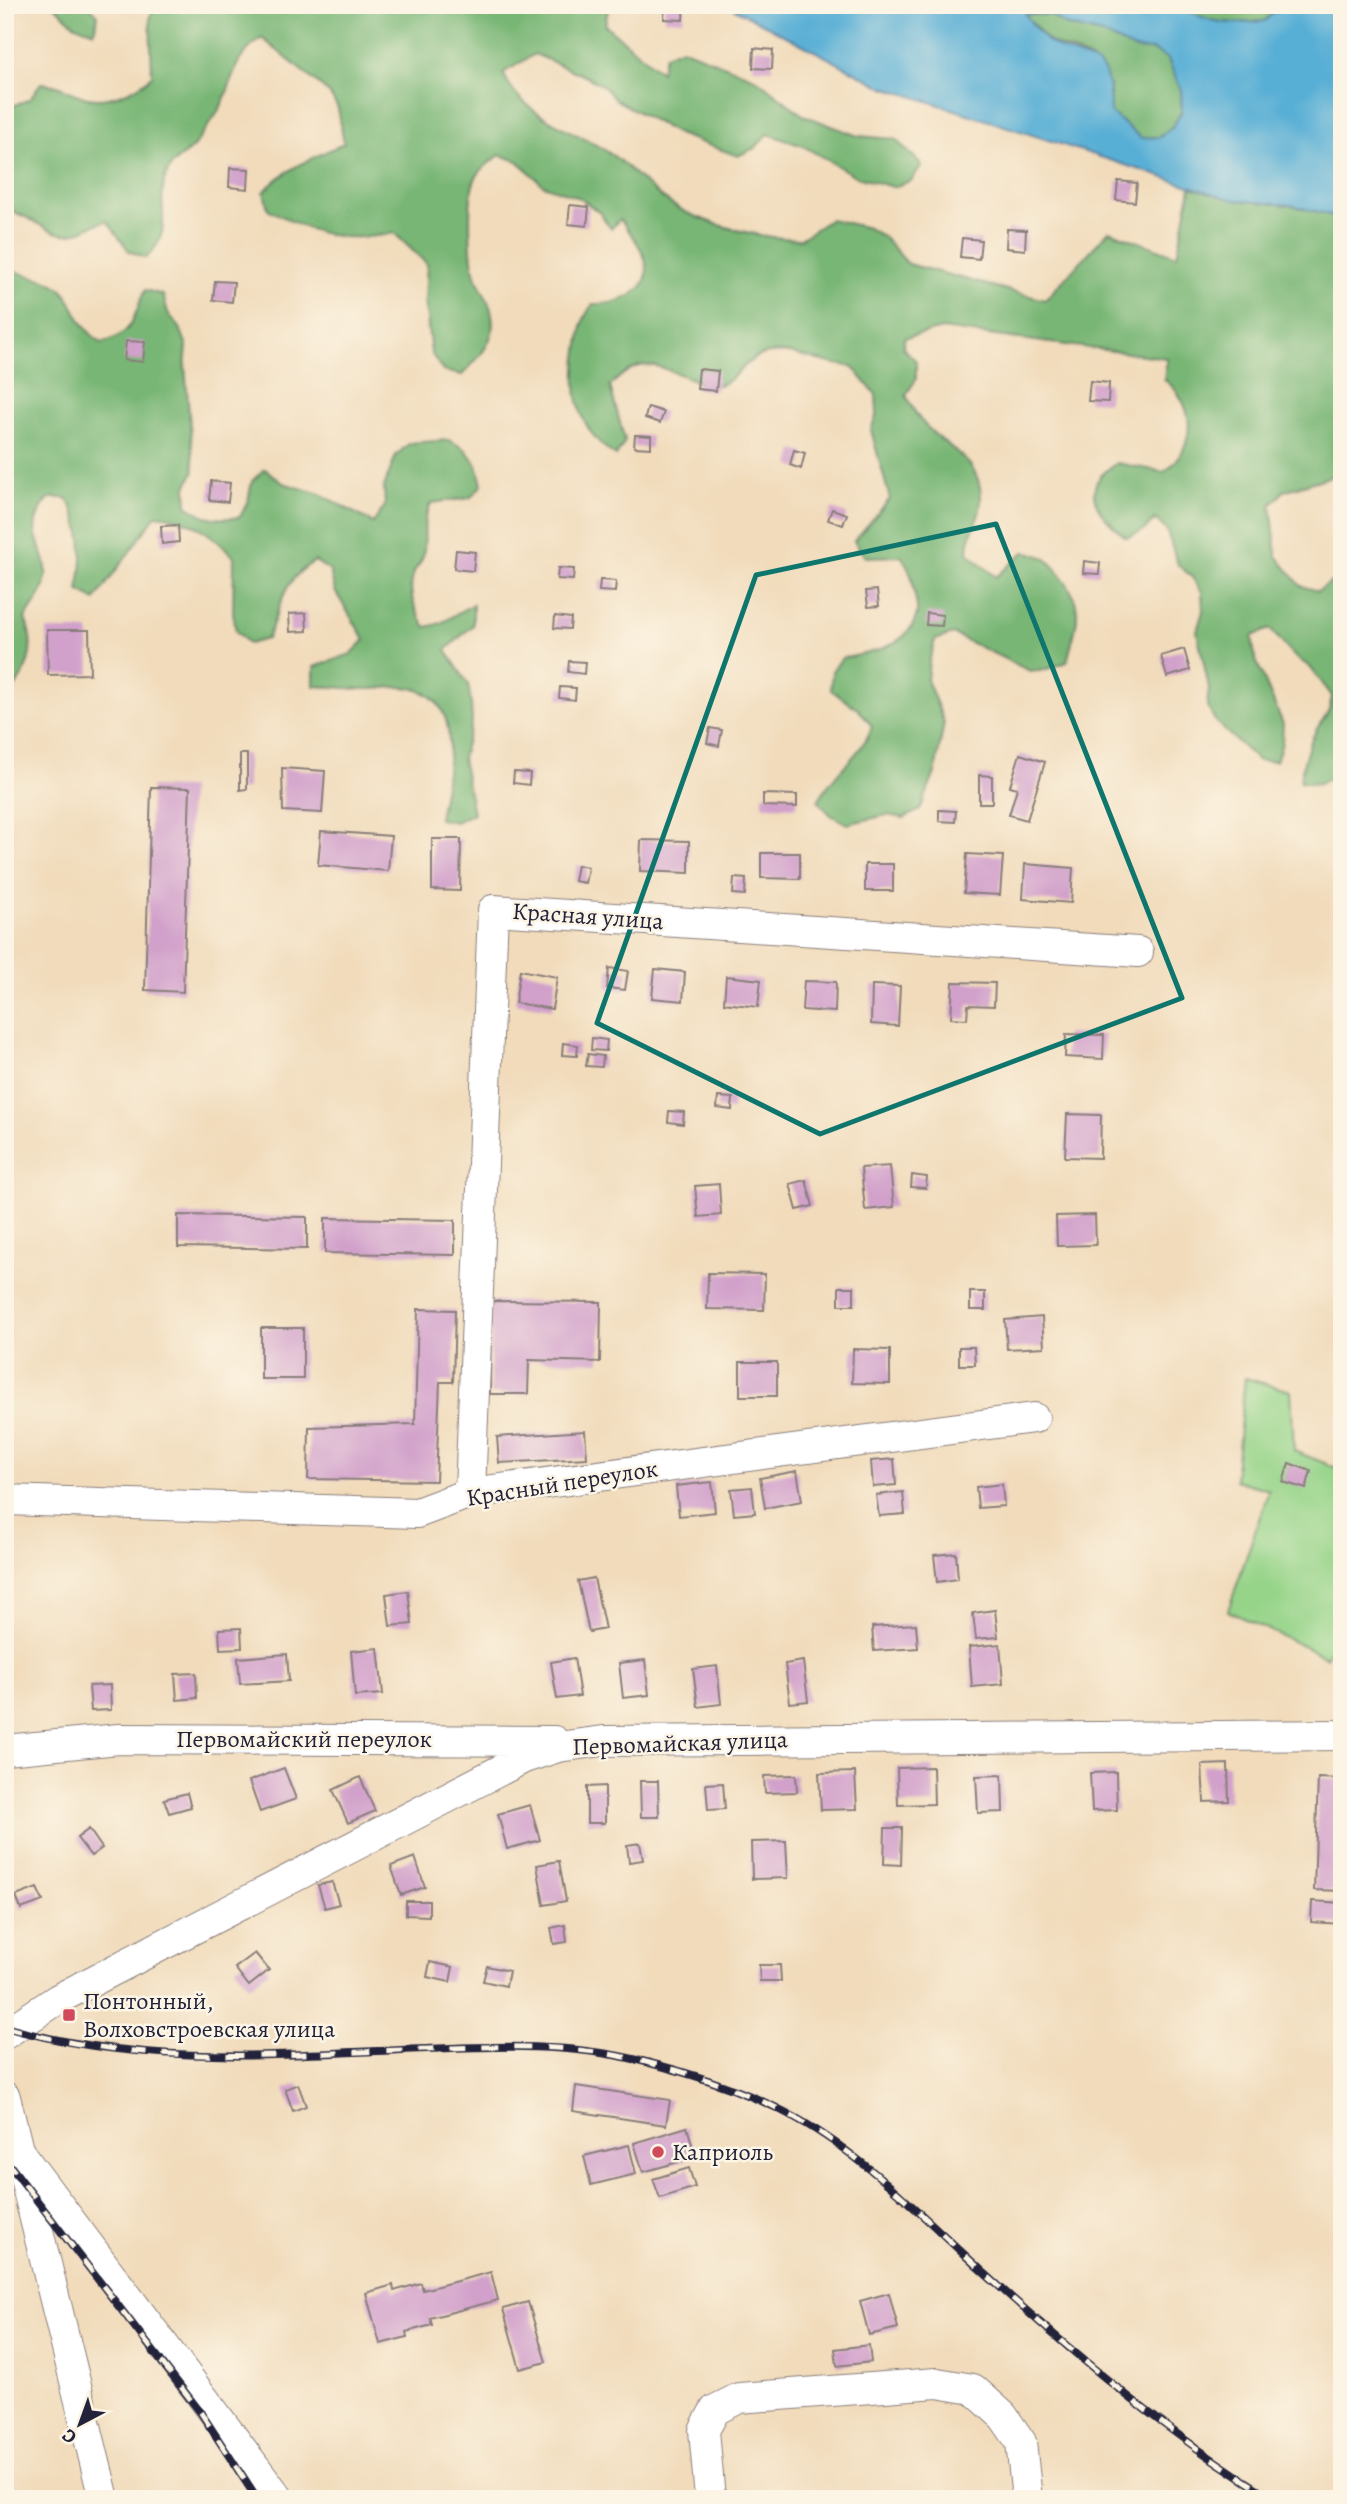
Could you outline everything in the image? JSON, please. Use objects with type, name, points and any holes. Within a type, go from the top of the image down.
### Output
[{"type":"street","name":"Красная улица","points":[[470,1493],[493,910],[1138,952]]},
{"type":"street","name":"Красный переулок","points":[[5,1500],[416,1513],[470,1493],[1034,1418]]},
{"type":"street","name":"Первомайская улица","points":[[5,2034],[58,1999],[524,1758],[558,1747],[603,1741],[1342,1735]]},
{"type":"street","name":"Первомайский переулок","points":[[5,1750],[119,1740],[603,1741]]},
{"type":"street","points":[[5,2097],[104,2499]]},
{"type":"street","points":[[19,2152],[279,2499]]},
{"type":"street","points":[[710,2499],[704,2430],[715,2410],[739,2398],[937,2383],[973,2389],[1003,2416],[1021,2442],[1027,2499]]},
{"type":"highlighted area","points":[[996,524],[1182,998],[820,1134],[597,1023],[756,575]]},
{"type":"green space","points":[[53,5],[88,5],[98,15],[94,32],[75,25]]},
{"type":"green space","points":[[155,5],[609,5],[605,25],[661,72],[665,55],[682,48],[755,78],[803,115],[858,136],[895,139],[922,165],[911,181],[893,187],[857,177],[803,146],[768,134],[755,148],[738,156],[678,134],[616,100],[603,86],[587,77],[535,54],[503,73],[512,89],[537,113],[615,157],[671,204],[718,225],[773,237],[800,239],[831,219],[868,228],[885,238],[908,264],[1045,300],[1109,231],[1177,256],[1191,187],[1234,200],[1290,205],[1342,218],[1342,473],[1284,491],[1271,505],[1277,556],[1301,586],[1318,591],[1342,574],[1342,778],[1334,777],[1317,784],[1300,782],[1309,746],[1329,710],[1332,696],[1310,667],[1294,656],[1270,629],[1252,636],[1255,658],[1283,724],[1282,743],[1276,761],[1258,761],[1216,722],[1207,706],[1209,688],[1197,631],[1203,611],[1202,592],[1191,576],[1178,565],[1167,531],[1156,519],[1143,531],[1126,537],[1107,519],[1095,500],[1097,481],[1117,463],[1164,472],[1183,450],[1189,426],[1187,413],[1175,389],[1164,379],[1167,358],[942,329],[904,338],[903,348],[916,361],[916,379],[906,395],[923,424],[970,464],[975,473],[981,505],[970,537],[968,553],[996,577],[1024,552],[1041,556],[1048,561],[1056,568],[1074,597],[1077,616],[1074,637],[1067,662],[1030,671],[953,634],[935,640],[927,680],[944,722],[935,773],[920,810],[904,818],[887,815],[847,824],[831,815],[818,801],[862,746],[872,726],[859,710],[831,690],[832,671],[842,658],[876,651],[898,641],[907,633],[917,613],[911,576],[901,556],[865,557],[854,541],[890,499],[871,430],[877,413],[876,395],[852,366],[779,352],[768,353],[751,361],[726,382],[710,386],[649,365],[631,369],[610,386],[625,441],[616,456],[602,445],[583,419],[576,388],[577,356],[582,325],[593,304],[621,300],[630,296],[644,283],[647,274],[642,251],[620,219],[611,229],[600,213],[580,198],[543,185],[518,161],[500,155],[478,174],[472,189],[470,214],[474,269],[491,310],[492,332],[484,350],[462,375],[443,371],[431,353],[425,301],[427,264],[394,233],[343,237],[299,225],[268,209],[264,192],[273,183],[301,164],[344,143],[338,108],[329,93],[262,38],[237,65],[223,104],[216,115],[194,146],[176,161],[167,173],[163,185],[161,237],[146,258],[129,251],[107,221],[75,233],[63,234],[5,210],[5,109],[30,99],[41,83],[84,97],[102,99],[120,95],[145,81],[152,76],[150,17]]},
{"type":"green space","points":[[1181,5],[1280,5],[1265,21],[1231,23],[1201,17]]},
{"type":"green space","points":[[1024,14],[1051,15],[1065,25],[1102,34],[1135,49],[1153,50],[1168,59],[1181,90],[1182,111],[1173,126],[1159,137],[1141,138],[1110,112],[1110,86],[1090,58],[1049,42]]},
{"type":"green space","points":[[5,266],[60,288],[86,329],[102,343],[127,329],[145,290],[163,295],[168,313],[180,328],[187,346],[185,367],[194,471],[186,487],[187,505],[206,516],[240,517],[248,501],[252,481],[265,469],[283,483],[320,494],[373,523],[385,506],[384,487],[396,455],[410,443],[449,440],[465,449],[477,465],[482,485],[470,498],[431,503],[425,519],[423,556],[412,577],[411,592],[418,614],[426,627],[440,623],[473,605],[473,625],[446,650],[468,684],[472,721],[462,758],[473,813],[456,822],[439,819],[449,743],[447,724],[441,708],[429,695],[405,687],[368,689],[314,686],[314,667],[351,654],[365,640],[335,591],[330,571],[315,561],[304,568],[289,585],[267,639],[249,644],[236,631],[233,613],[234,557],[200,528],[179,519],[156,515],[95,600],[78,590],[82,542],[73,509],[67,498],[49,498],[36,523],[36,534],[46,573],[43,590],[25,619],[31,642],[28,663],[5,702]]},
{"type":"green space","points":[[1245,1378],[1291,1391],[1294,1451],[1342,1470],[1342,1636],[1326,1657],[1228,1611],[1269,1490],[1235,1480]]},
{"type":"water","points":[[727,5],[1181,5],[1201,17],[1231,23],[1265,21],[1280,5],[1342,5],[1342,218],[1290,205],[1233,200],[881,86]],"holes":[[[1025,14],[1051,15],[1065,25],[1102,34],[1135,49],[1153,50],[1168,59],[1181,90],[1182,111],[1173,126],[1160,137],[1141,138],[1110,112],[1107,77],[1103,68],[1050,43]]]},
{"type":"building","points":[[665,5],[684,5],[683,20],[664,19]]},
{"type":"building","points":[[754,48],[773,50],[772,69],[753,68]]},
{"type":"building","points":[[230,168],[249,169],[248,189],[229,187]]},
{"type":"building","points":[[1118,181],[1137,183],[1135,202],[1116,200]]},
{"type":"building","points":[[570,205],[589,207],[587,226],[568,224]]},
{"type":"building","points":[[1007,229],[1026,230],[1025,250],[1006,248]]},
{"type":"building","points":[[962,238],[981,240],[979,259],[960,257]]},
{"type":"building","points":[[215,281],[234,282],[232,302],[213,300]]},
{"type":"building","points":[[126,341],[145,342],[143,362],[124,360]]},
{"type":"building","points":[[699,369],[718,371],[716,391],[697,389]]},
{"type":"building","points":[[1090,381],[1109,383],[1108,402],[1088,401]]},
{"type":"building","points":[[648,407],[664,412],[660,423],[645,418]]},
{"type":"building","points":[[635,435],[651,436],[651,448],[634,447]]},
{"type":"building","points":[[794,450],[805,453],[801,469],[790,465]]},
{"type":"building","points":[[211,481],[230,483],[228,502],[209,500]]},
{"type":"building","points":[[832,509],[847,514],[843,525],[828,520]]},
{"type":"building","points":[[178,525],[179,542],[162,544],[161,526]]},
{"type":"building","points":[[456,550],[475,552],[473,571],[454,569]]},
{"type":"building","points":[[1084,561],[1100,563],[1099,574],[1083,573]]},
{"type":"building","points":[[558,568],[574,569],[573,580],[557,579]]},
{"type":"building","points":[[600,580],[616,581],[615,592],[599,591]]},
{"type":"building","points":[[877,590],[879,606],[868,607],[866,591]]},
{"type":"building","points":[[306,613],[307,631],[290,632],[289,614]]},
{"type":"building","points":[[927,613],[943,615],[942,626],[926,625]]},
{"type":"building","points":[[555,616],[571,618],[570,629],[554,628]]},
{"type":"building","points":[[47,630],[89,630],[90,674],[48,675]]},
{"type":"building","points":[[1184,649],[1190,670],[1167,677],[1161,656]]},
{"type":"building","points":[[569,661],[585,662],[584,674],[568,672]]},
{"type":"building","points":[[560,687],[576,688],[575,700],[559,698]]},
{"type":"building","points":[[710,728],[722,730],[719,746],[707,743]]},
{"type":"building","points":[[240,754],[247,754],[247,789],[240,790]]},
{"type":"building","points":[[1020,754],[1045,762],[1027,820],[1009,815],[1017,788],[1010,786]]},
{"type":"building","points":[[282,768],[325,771],[322,813],[283,811]]},
{"type":"building","points":[[514,772],[530,773],[529,785],[513,783]]},
{"type":"building","points":[[979,775],[992,776],[992,803],[979,803]]},
{"type":"building","points":[[151,787],[190,788],[183,992],[145,990]]},
{"type":"building","points":[[763,794],[797,795],[797,807],[763,806]]},
{"type":"building","points":[[939,810],[956,811],[955,822],[939,821]]},
{"type":"building","points":[[321,831],[391,836],[388,871],[318,865]]},
{"type":"building","points":[[432,839],[461,839],[460,891],[432,890]]},
{"type":"building","points":[[641,840],[689,841],[689,873],[640,871]]},
{"type":"building","points":[[761,853],[800,853],[800,879],[761,878]]},
{"type":"building","points":[[967,854],[1003,856],[1000,895],[964,893]]},
{"type":"building","points":[[865,864],[893,864],[893,891],[865,891]]},
{"type":"building","points":[[1025,864],[1073,868],[1071,903],[1023,899]]},
{"type":"building","points":[[577,865],[588,867],[585,883],[574,881]]},
{"type":"building","points":[[734,878],[746,879],[745,895],[733,894]]},
{"type":"building","points":[[609,968],[628,971],[625,990],[607,988]]},
{"type":"building","points":[[655,969],[685,972],[683,1001],[652,998]]},
{"type":"building","points":[[520,970],[557,977],[552,1009],[515,1003]]},
{"type":"building","points":[[726,976],[761,980],[758,1007],[724,1003]]},
{"type":"building","points":[[804,981],[836,982],[835,1012],[802,1010]]},
{"type":"building","points":[[953,982],[995,983],[994,1006],[968,1005],[967,1019],[951,1018]]},
{"type":"building","points":[[872,985],[900,986],[898,1026],[871,1024]]},
{"type":"building","points":[[1066,1034],[1104,1035],[1103,1059],[1065,1057]]},
{"type":"building","points":[[592,1038],[607,1040],[606,1051],[591,1050]]},
{"type":"building","points":[[563,1043],[578,1045],[577,1056],[562,1055]]},
{"type":"building","points":[[588,1054],[603,1056],[602,1067],[586,1066]]},
{"type":"building","points":[[718,1097],[733,1098],[732,1110],[717,1108]]},
{"type":"building","points":[[669,1111],[684,1112],[683,1124],[668,1122]]},
{"type":"building","points":[[1067,1114],[1101,1115],[1100,1158],[1065,1157]]},
{"type":"building","points":[[890,1166],[894,1207],[865,1210],[861,1168]]},
{"type":"building","points":[[912,1175],[927,1177],[926,1188],[911,1187]]},
{"type":"building","points":[[806,1180],[813,1206],[797,1210],[790,1184]]},
{"type":"building","points":[[719,1184],[721,1215],[698,1217],[695,1186]]},
{"type":"building","points":[[178,1215],[307,1217],[307,1249],[178,1247]]},
{"type":"building","points":[[1095,1215],[1096,1245],[1057,1246],[1056,1216]]},
{"type":"building","points":[[325,1218],[455,1220],[455,1255],[325,1253]]},
{"type":"building","points":[[708,1273],[765,1274],[764,1310],[707,1309]]},
{"type":"building","points":[[839,1287],[854,1287],[854,1305],[839,1305]]},
{"type":"building","points":[[970,1292],[985,1292],[985,1310],[970,1310]]},
{"type":"building","points":[[491,1301],[601,1302],[600,1362],[529,1360],[528,1394],[490,1394]]},
{"type":"building","points":[[418,1309],[455,1310],[453,1382],[440,1382],[436,1481],[308,1479],[309,1427],[415,1424]]},
{"type":"building","points":[[1042,1317],[1044,1347],[1007,1349],[1005,1320]]},
{"type":"building","points":[[261,1328],[303,1328],[303,1379],[261,1379]]},
{"type":"building","points":[[959,1347],[974,1347],[975,1365],[959,1365]]},
{"type":"building","points":[[853,1349],[890,1350],[890,1384],[852,1383]]},
{"type":"building","points":[[740,1362],[777,1362],[777,1396],[740,1396]]},
{"type":"building","points":[[585,1431],[587,1458],[499,1463],[497,1437]]},
{"type":"building","points":[[894,1459],[896,1485],[873,1487],[871,1461]]},
{"type":"building","points":[[1289,1463],[1311,1471],[1306,1489],[1283,1482]]},
{"type":"building","points":[[797,1471],[802,1501],[765,1508],[760,1478]]},
{"type":"building","points":[[712,1482],[715,1512],[679,1516],[676,1486]]},
{"type":"building","points":[[1002,1484],[1004,1506],[978,1508],[976,1487]]},
{"type":"building","points":[[752,1487],[755,1513],[734,1515],[731,1489]]},
{"type":"building","points":[[903,1492],[905,1514],[879,1516],[876,1495]]},
{"type":"building","points":[[956,1553],[958,1579],[937,1582],[934,1555]]},
{"type":"building","points":[[594,1578],[605,1629],[589,1632],[578,1581]]},
{"type":"building","points":[[408,1591],[412,1624],[390,1626],[386,1594]]},
{"type":"building","points":[[995,1610],[998,1637],[976,1639],[973,1613]]},
{"type":"building","points":[[916,1624],[918,1648],[874,1651],[872,1627]]},
{"type":"building","points":[[241,1628],[242,1648],[220,1649],[219,1629]]},
{"type":"building","points":[[1000,1644],[1003,1684],[972,1687],[969,1647]]},
{"type":"building","points":[[378,1648],[383,1694],[355,1696],[351,1651]]},
{"type":"building","points":[[287,1654],[289,1681],[240,1684],[238,1658]]},
{"type":"building","points":[[574,1658],[580,1696],[557,1699],[551,1662]]},
{"type":"building","points":[[645,1660],[649,1695],[623,1698],[619,1663]]},
{"type":"building","points":[[803,1661],[808,1701],[790,1703],[785,1664]]},
{"type":"building","points":[[717,1666],[721,1704],[698,1707],[693,1669]]},
{"type":"building","points":[[196,1673],[197,1698],[177,1700],[175,1674]]},
{"type":"building","points":[[110,1685],[111,1710],[91,1711],[89,1686]]},
{"type":"building","points":[[1228,1764],[1229,1801],[1204,1802],[1202,1765]]},
{"type":"building","points":[[933,1767],[934,1804],[898,1805],[897,1768]]},
{"type":"building","points":[[284,1768],[296,1799],[260,1812],[249,1781]]},
{"type":"building","points":[[855,1772],[857,1809],[821,1810],[819,1773]]},
{"type":"building","points":[[1116,1772],[1117,1810],[1092,1811],[1090,1773]]},
{"type":"building","points":[[796,1775],[797,1792],[765,1793],[764,1776]]},
{"type":"building","points":[[1002,1775],[1003,1812],[978,1813],[976,1776]]},
{"type":"building","points":[[360,1777],[375,1811],[348,1823],[333,1790]]},
{"type":"building","points":[[1318,1778],[1342,1779],[1342,1891],[1314,1890]]},
{"type":"building","points":[[640,1781],[658,1781],[659,1817],[641,1817]]},
{"type":"building","points":[[723,1783],[725,1809],[708,1810],[706,1784]]},
{"type":"building","points":[[605,1786],[605,1823],[587,1823],[587,1787]]},
{"type":"building","points":[[187,1793],[191,1807],[169,1813],[164,1799]]},
{"type":"building","points":[[530,1805],[540,1840],[507,1849],[498,1814]]},
{"type":"building","points":[[885,1828],[902,1828],[901,1865],[884,1864]]},
{"type":"building","points":[[89,1829],[102,1848],[91,1856],[77,1838]]},
{"type":"building","points":[[786,1841],[788,1878],[752,1879],[751,1842]]},
{"type":"building","points":[[640,1843],[643,1860],[629,1862],[627,1845]]},
{"type":"building","points":[[415,1857],[425,1887],[401,1895],[391,1866]]},
{"type":"building","points":[[559,1861],[566,1901],[544,1905],[537,1865]]},
{"type":"building","points":[[332,1882],[339,1904],[325,1908],[318,1885]]},
{"type":"building","points":[[37,1888],[43,1901],[21,1909],[16,1896]]},
{"type":"building","points":[[406,1901],[429,1901],[429,1916],[406,1915]]},
{"type":"building","points":[[1312,1901],[1342,1903],[1342,1924],[1311,1922]]},
{"type":"building","points":[[565,1925],[567,1942],[554,1944],[551,1928]]},
{"type":"building","points":[[255,1953],[269,1970],[249,1986],[235,1968]]},
{"type":"building","points":[[430,1962],[453,1967],[450,1982],[427,1977]]},
{"type":"building","points":[[759,1965],[780,1965],[781,1981],[760,1981]]},
{"type":"building","points":[[487,1966],[509,1971],[506,1986],[483,1981]]},
{"type":"building","points":[[298,2084],[306,2106],[293,2111],[285,2089]]},
{"type":"building","points":[[576,2086],[670,2100],[666,2125],[573,2111]]},
{"type":"building","points":[[687,2127],[696,2157],[643,2172],[634,2143]]},
{"type":"building","points":[[629,2145],[636,2174],[591,2185],[584,2156]]},
{"type":"building","points":[[689,2168],[695,2187],[660,2198],[653,2179]]},
{"type":"building","points":[[491,2272],[498,2300],[430,2318],[432,2325],[406,2332],[407,2337],[380,2344],[366,2293],[393,2285],[394,2291],[421,2283],[423,2290]]},
{"type":"building","points":[[889,2293],[898,2328],[869,2335],[860,2301]]},
{"type":"building","points":[[528,2302],[546,2362],[520,2369],[503,2309]]},
{"type":"building","points":[[869,2345],[871,2362],[837,2366],[835,2349]]},
{"type":"railway","points":[[5,2027],[103,2047],[202,2055],[492,2047],[582,2050],[642,2061],[721,2085],[796,2118],[846,2151],[893,2189],[1087,2363],[1159,2421],[1274,2499]]},
{"type":"railway","points":[[5,2159],[201,2413],[257,2499]]},
{"type":"place","name":"Понтонный, Волховстроевская улица","points":[[69,2015]]},
{"type":"place","name":"Каприоль","points":[[658,2152]]}]
